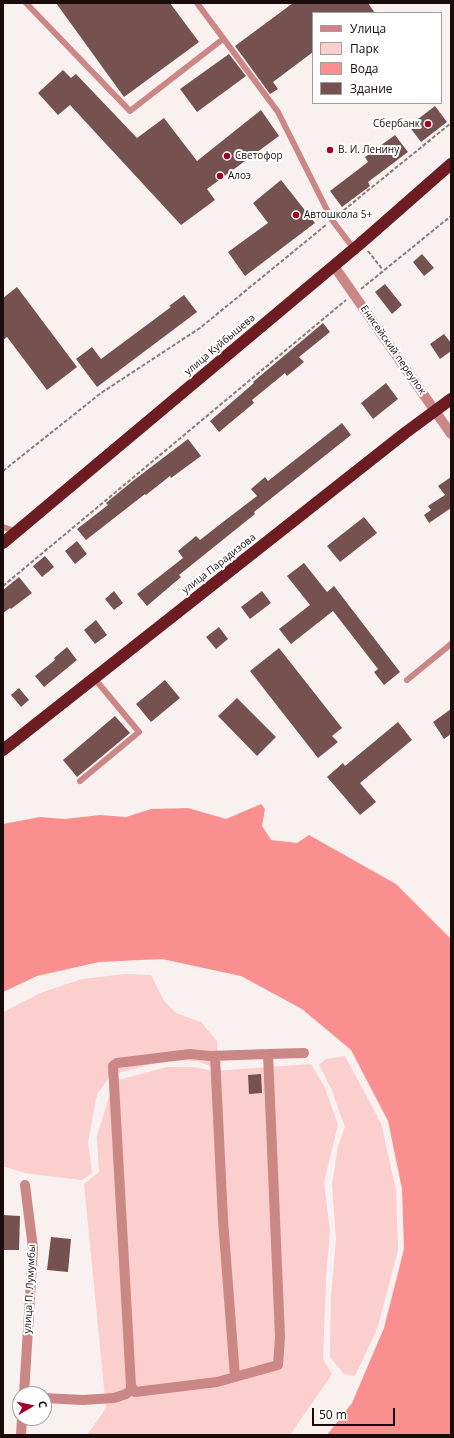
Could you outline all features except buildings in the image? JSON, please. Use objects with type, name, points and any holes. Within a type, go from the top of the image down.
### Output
[{"type":"highway","name":"улица Куйбышева","points":[[3,543],[334,266],[451,164]]},
{"type":"highway","name":"улица Парадизова","points":[[3,750],[405,433],[451,399]]},
{"type":"street","name":"Енисейский переулок","points":[[334,266],[451,434]]},
{"type":"street","points":[[268,1054],[280,1356],[278,1365],[217,1382],[135,1392],[131,1386],[113,1066],[118,1063],[190,1054],[215,1056],[268,1054],[304,1053]]},
{"type":"street","points":[[215,1056],[223,1220],[235,1377]]},
{"type":"street","name":"улица П. Лумумбы","points":[[24,1386],[33,1248],[25,1185]]},
{"type":"street","points":[[52,1398],[84,1400],[114,1398],[126,1394],[132,1388]]},
{"type":"lane","points":[[26,3],[130,111],[223,39]]},
{"type":"lane","points":[[197,3],[278,112],[332,220],[354,249]]},
{"type":"lane","points":[[3,527],[16,532]]},
{"type":"lane","points":[[408,680],[451,644]]},
{"type":"lane","points":[[80,781],[139,732],[94,678]]},
{"type":"path","points":[[3,471],[101,393],[200,328],[451,123]]},
{"type":"path","points":[[3,586],[336,308],[451,216]]},
{"type":"path","points":[[368,251],[383,270]]},
{"type":"green space","points":[[125,974],[151,975],[164,1001],[176,1013],[201,1022],[217,1041],[218,1061],[214,1068],[198,1061],[167,1060],[111,1075],[97,1094],[88,1142],[92,1173],[82,1180],[24,1173],[3,1166],[3,1012],[43,992],[82,979]]},
{"type":"green space","points":[[345,1056],[381,1123],[396,1190],[398,1250],[377,1329],[355,1376],[344,1374],[330,1357],[331,1297],[336,1239],[332,1185],[338,1146],[345,1127],[331,1088],[319,1065],[326,1059]]},
{"type":"green space","points":[[311,1064],[325,1088],[338,1125],[324,1182],[330,1231],[326,1277],[323,1359],[332,1374],[290,1435],[87,1435],[106,1408],[84,1184],[99,1172],[97,1136],[114,1081],[167,1067],[193,1067],[214,1071]]},
{"type":"water","points":[[261,804],[265,809],[262,826],[271,840],[297,843],[309,835],[396,884],[451,939],[451,1435],[327,1435],[352,1403],[384,1328],[404,1249],[402,1189],[388,1121],[351,1050],[302,1009],[241,976],[162,959],[99,962],[37,976],[3,992],[3,824],[40,817],[65,819],[100,815],[126,817],[151,809],[188,808],[226,819]]},
{"type":"place","name":"Сбербанк","points":[[428,124]]},
{"type":"place","name":"В. И. Ленину","points":[[330,150]]},
{"type":"place","name":"Светофор","points":[[227,156]]},
{"type":"place","name":"Алоэ","points":[[220,176]]},
{"type":"place","name":"Автошкола 5+","points":[[296,215]]}]
